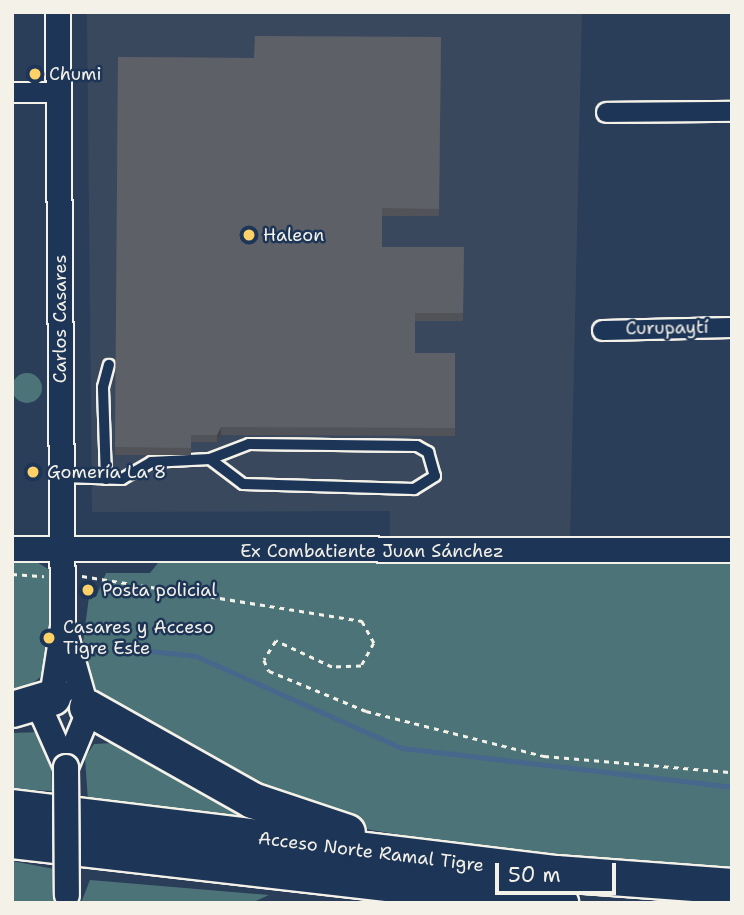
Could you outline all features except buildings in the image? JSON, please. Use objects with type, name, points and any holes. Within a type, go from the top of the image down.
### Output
[{"type":"highway","points":[[12,709],[72,700],[282,813],[557,893]]},
{"type":"highway","name":"Acceso Norte Ramal Tigre","points":[[12,807],[557,893]]},
{"type":"highway","name":"Acceso Norte Ramal Tigre","points":[[12,840],[557,893],[732,886]]},
{"type":"highway","points":[[517,903],[557,893]]},
{"type":"street","name":"Carlos Casares","points":[[58,12],[61,550],[64,627],[72,700],[66,767],[66,900]]},
{"type":"street","points":[[12,92],[58,92]]},
{"type":"street","points":[[606,112],[732,111]]},
{"type":"street","name":"Curupaytí","points":[[602,330],[732,327]]},
{"type":"street","name":"Ex Combatiente Juan Sánchez","points":[[12,549],[732,550]]},
{"type":"street","name":"Carlos Casares","points":[[66,767],[44,722],[72,700]]},
{"type":"lane","points":[[106,479],[103,387],[109,365]]},
{"type":"lane","points":[[61,477],[122,479],[151,462],[210,459],[239,444],[417,446],[428,452],[435,475],[414,489],[243,484],[210,459]]},
{"type":"path","points":[[85,576],[362,621],[374,643],[361,666],[332,667],[276,642],[264,660],[269,671],[366,711],[544,756],[732,772]]},
{"type":"shaded area","points":[[87,12],[582,12],[570,540],[390,539],[390,511],[92,512]]},
{"type":"green space","points":[[27,373],[33,374],[41,382],[41,394],[33,402],[27,403],[21,402],[13,394],[12,388],[13,382],[21,374]]},
{"type":"green space","points":[[12,557],[30,558],[53,572],[49,670],[12,700]]},
{"type":"green space","points":[[732,562],[732,872],[556,860],[371,830],[279,806],[110,709],[80,665],[89,597],[96,597],[106,573],[150,573],[158,563]]},
{"type":"green space","points":[[41,732],[51,751],[52,791],[12,789],[12,733]]},
{"type":"green space","points":[[114,743],[133,750],[276,828],[88,801],[85,758],[94,744]]},
{"type":"green space","points":[[12,861],[54,869],[53,903],[12,903]]},
{"type":"green space","points":[[90,880],[269,895],[251,903],[81,903]]},
{"type":"waterway","points":[[124,648],[196,656],[402,748],[732,787]]},
{"type":"place","name":"Chumi","points":[[35,74]]},
{"type":"place","name":"Haleon","points":[[249,235]]},
{"type":"place","name":"Gomería La 8","points":[[33,472]]},
{"type":"place","name":"Posta policial","points":[[88,590]]},
{"type":"place","name":"Casares y Acceso Tigre Este","points":[[49,638]]}]
